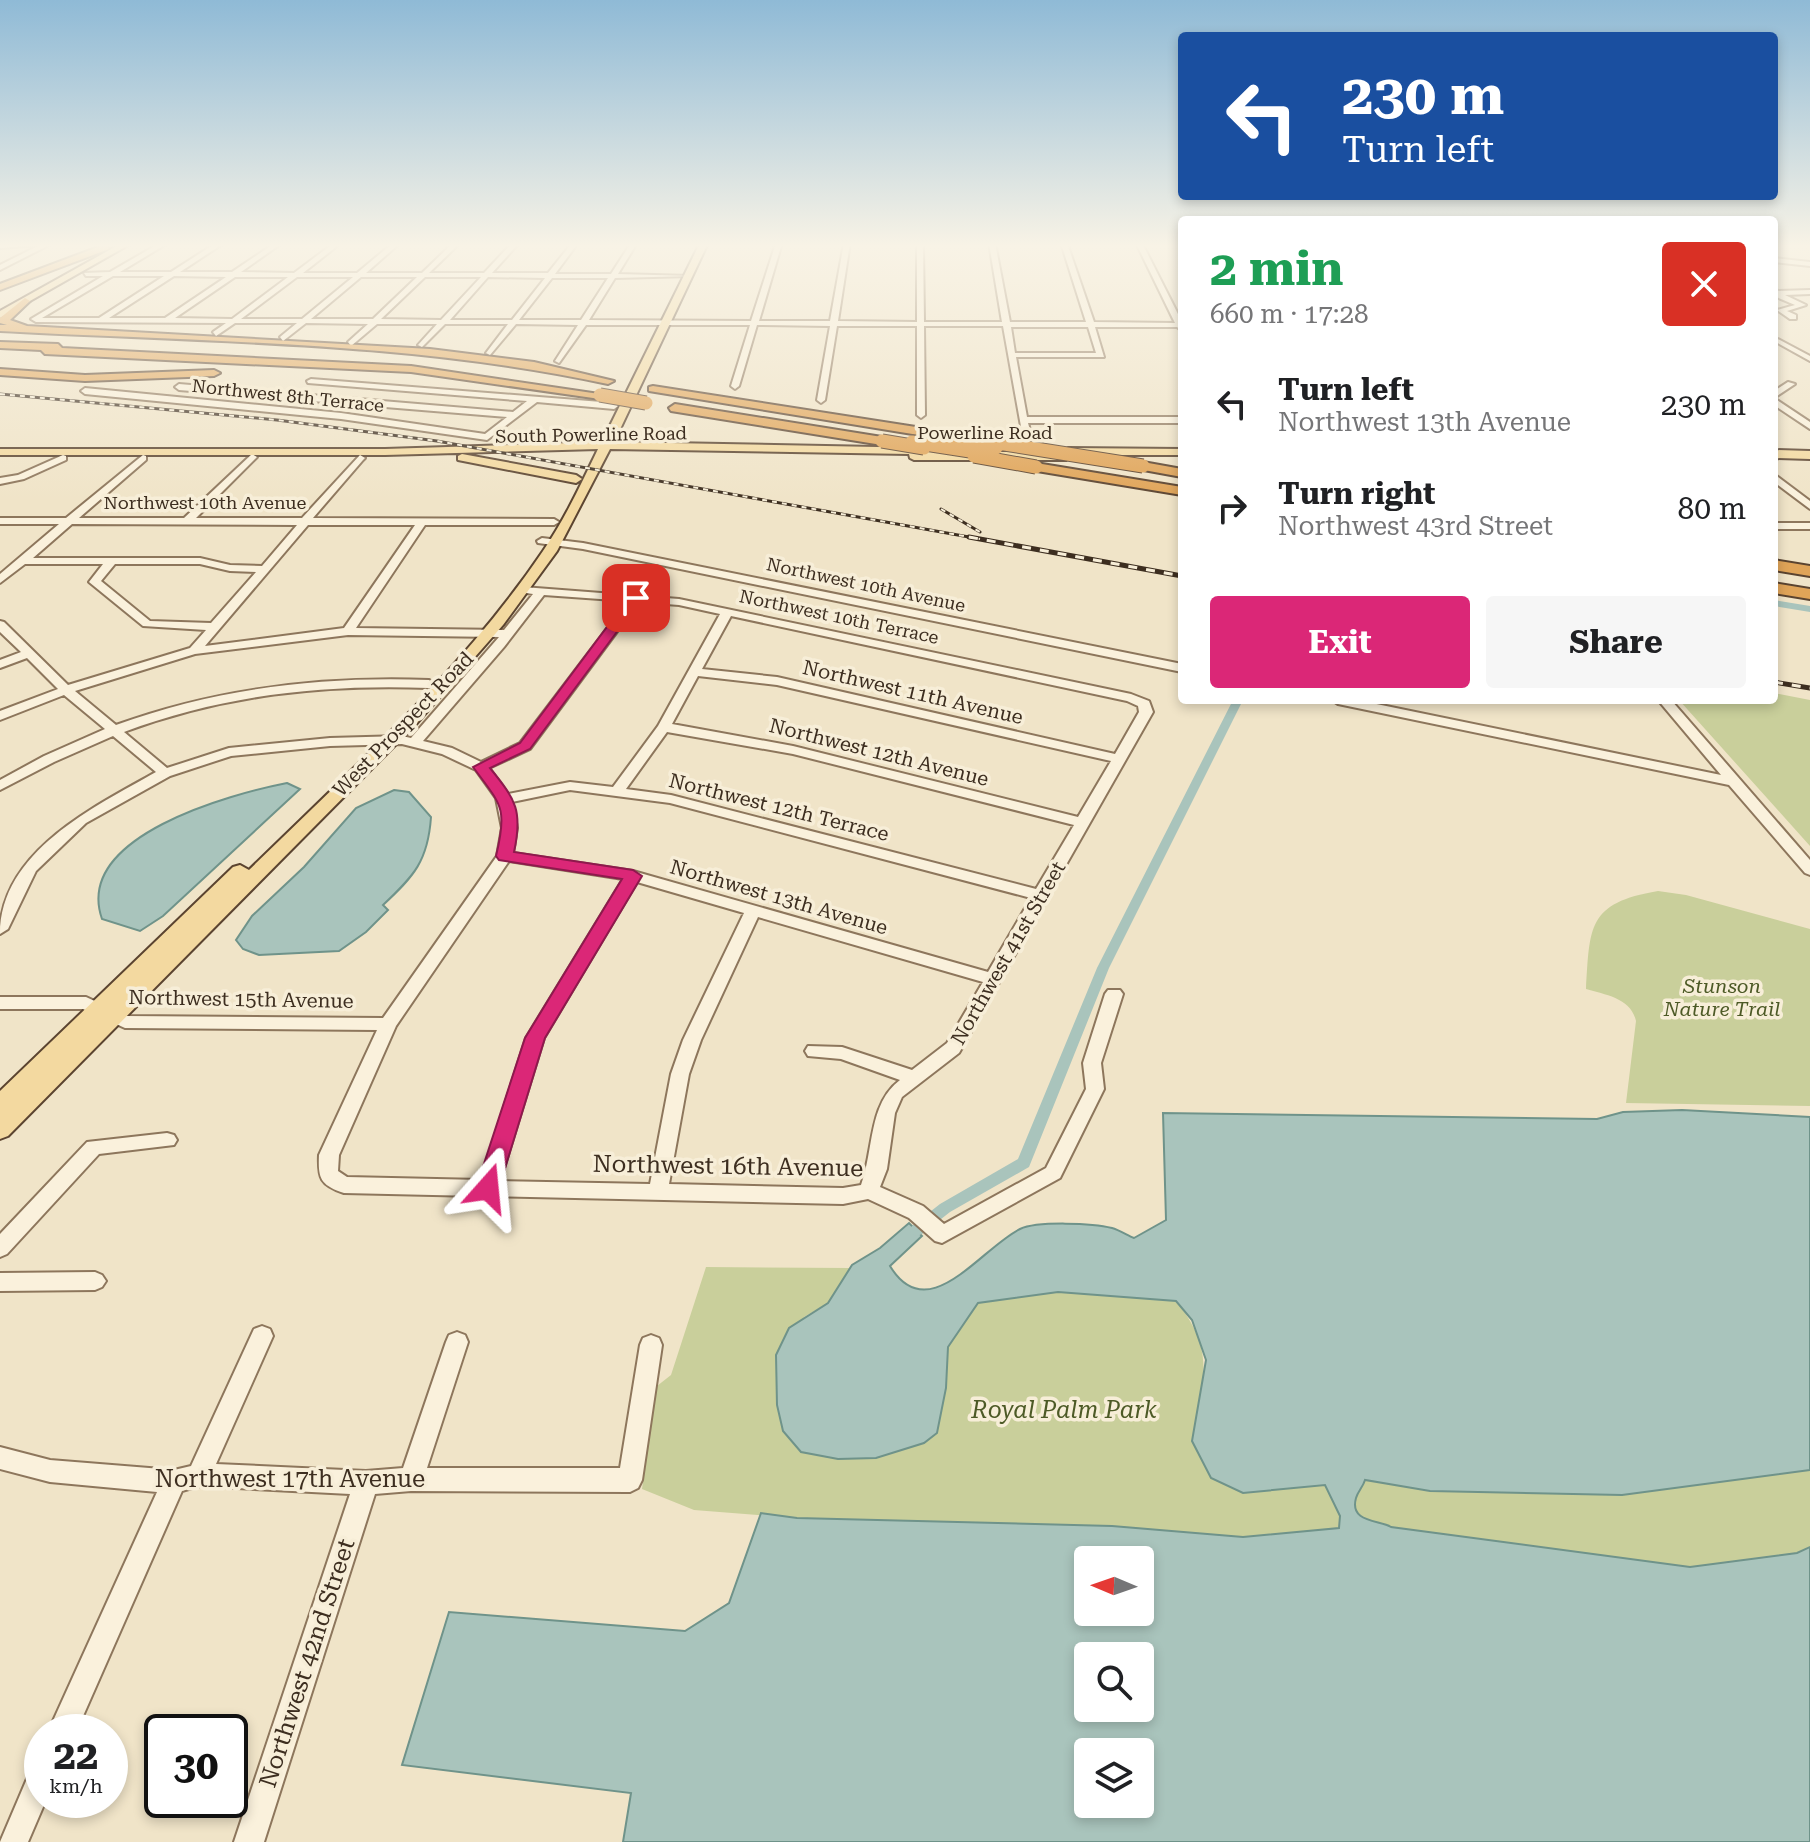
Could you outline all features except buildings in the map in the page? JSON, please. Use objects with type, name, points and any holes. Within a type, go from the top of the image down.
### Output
[{"type":"highway","points":[[14,329],[445,354],[534,365],[604,388]]},
{"type":"highway","points":[[56,329],[90,334]]},
{"type":"highway","points":[[0,347],[369,366],[604,388]]},
{"type":"highway","points":[[0,347],[392,355],[515,367],[604,388],[911,446],[1066,466],[1178,487]]},
{"type":"highway","points":[[0,360],[219,360]]},
{"type":"highway","points":[[0,372],[75,378],[301,370],[471,376]]},
{"type":"highway","points":[[649,396],[882,441],[1178,487]]},
{"type":"highway","points":[[649,396],[985,441],[1178,474]]},
{"type":"highway","points":[[649,396],[1178,474]]},
{"type":"highway","points":[[1778,566],[1810,571]]},
{"type":"highway","points":[[1778,574],[1810,579]]},
{"type":"highway","points":[[1778,582],[1810,587]]},
{"type":"highway","points":[[1778,589],[1810,594]]},
{"type":"main road","name":"West Prospect Road","points":[[381,742],[429,684],[483,632],[549,542],[554,522],[576,479],[598,448],[614,406],[657,329]]},
{"type":"main road","name":"West Prospect Road","points":[[0,1130],[106,1013],[381,742],[523,590],[658,329]]},
{"type":"main road","name":"Powerline Road","points":[[788,447],[911,446],[1178,454]]},
{"type":"main road","points":[[868,456],[911,446]]},
{"type":"main road","name":"South Powerline Road","points":[[0,455],[143,458],[274,453],[788,447]]},
{"type":"main road","name":"South Powerline Road","points":[[0,455],[76,452],[454,457],[598,448],[868,456],[1178,454]]},
{"type":"main road","points":[[63,458],[76,452]]},
{"type":"main road","points":[[454,457],[576,479]]},
{"type":"main road","points":[[1778,457],[1810,458]]},
{"type":"main road","name":"West Prospect Road","points":[[0,1105],[106,1013]]},
{"type":"street","points":[[216,334],[223,329]]},
{"type":"street","points":[[283,339],[295,329]]},
{"type":"street","points":[[351,344],[367,329]]},
{"type":"street","points":[[422,345],[437,329]]},
{"type":"street","points":[[490,353],[508,329]]},
{"type":"street","points":[[559,361],[579,329]]},
{"type":"street","points":[[735,386],[752,329]]},
{"type":"street","points":[[821,400],[834,329]]},
{"type":"street","points":[[920,329],[921,415]]},
{"type":"street","points":[[1007,329],[1024,425],[1178,420]]},
{"type":"street","points":[[1012,355],[1101,355],[1092,329]]},
{"type":"street","points":[[1778,340],[1810,359]]},
{"type":"street","points":[[1797,351],[1810,351]]},
{"type":"street","points":[[311,381],[614,406]]},
{"type":"street","points":[[1778,392],[1791,384]]},
{"type":"street","points":[[179,387],[516,415],[534,400]]},
{"type":"street","points":[[341,416],[387,387]]},
{"type":"street","points":[[192,402],[214,390]]},
{"type":"street","name":"Northwest 8th Terrace","points":[[85,391],[341,416],[487,437],[516,415]]},
{"type":"street","points":[[1778,404],[1810,426]]},
{"type":"street","points":[[453,432],[479,412]]},
{"type":"street","points":[[186,522],[255,455]]},
{"type":"street","points":[[0,481],[27,475],[63,458]]},
{"type":"street","points":[[0,580],[143,458]]},
{"type":"street","points":[[194,651],[360,458]]},
{"type":"street","points":[[0,481],[19,487]]},
{"type":"street","points":[[1779,485],[1810,506]]},
{"type":"street","name":"Northwest 10th Avenue","points":[[0,521],[554,522]]},
{"type":"street","points":[[348,631],[422,522]]},
{"type":"street","points":[[1778,526],[1810,526]]},
{"type":"street","name":"Northwest 10th Avenue","points":[[549,542],[1178,667]]},
{"type":"street","points":[[23,561],[200,561],[230,568],[265,569]]},
{"type":"street","points":[[111,562],[95,582],[147,624],[214,627]]},
{"type":"street","name":"Northwest 10th Terrace","points":[[523,590],[636,598],[728,611],[1131,698],[1144,704]]},
{"type":"street","points":[[414,743],[541,591]]},
{"type":"street","points":[[481,767],[525,746],[636,598]]},
{"type":"street","points":[[617,792],[664,727],[728,611]]},
{"type":"street","points":[[0,625],[66,690],[165,773]]},
{"type":"street","points":[[0,716],[66,690],[194,651],[348,631],[508,634]]},
{"type":"street","points":[[0,664],[27,654]]},
{"type":"street","name":"Northwest 11th Avenue","points":[[697,672],[777,681],[1119,759]]},
{"type":"street","points":[[0,786],[28,769],[113,731],[207,700],[320,684],[429,684]]},
{"type":"street","name":"Northwest 41st Street","points":[[869,1191],[877,1169],[886,1113],[895,1093],[912,1077],[937,1064],[953,1048],[1146,712],[1144,704]]},
{"type":"street","points":[[1357,704],[1731,781]]},
{"type":"street","points":[[1667,704],[1810,870]]},
{"type":"street","name":"Northwest 12th Avenue","points":[[664,727],[793,750],[1083,823]]},
{"type":"street","points":[[0,929],[29,869],[39,859],[81,820],[165,773],[229,752],[294,744],[414,743],[447,751],[481,767],[507,799],[512,827],[505,856],[388,1024]]},
{"type":"street","name":"Northwest 12th Terrace","points":[[507,799],[570,786],[706,806],[1040,895]]},
{"type":"street","name":"Northwest 13th Avenue","points":[[505,856],[633,876],[993,979]]},
{"type":"street","points":[[488,1188],[535,1038],[633,876]]},
{"type":"street","points":[[658,1192],[684,1062],[753,911]]},
{"type":"street","name":"Northwest 16th Avenue","points":[[388,1024],[329,1155],[328,1175],[344,1185],[843,1196],[869,1191],[916,1212],[942,1235],[1053,1173],[1095,1089],[1092,1063],[1114,994]]},
{"type":"street","name":"Northwest 15th Avenue","points":[[0,1003],[86,1003],[125,1022],[388,1024]]},
{"type":"street","points":[[814,1051],[842,1053],[912,1077]]},
{"type":"street","points":[[0,1248],[94,1147],[167,1140]]},
{"type":"street","points":[[0,1282],[95,1281]]},
{"type":"street","points":[[199,1475],[262,1336]]},
{"type":"street","points":[[411,1479],[457,1342]]},
{"type":"street","name":"Northwest 17th Avenue","points":[[0,1458],[50,1471],[174,1482],[199,1475],[366,1483],[411,1479],[630,1480],[651,1345]]},
{"type":"street","points":[[70,1714],[174,1482]]},
{"type":"street","name":"Northwest 42nd Street","points":[[249,1842],[366,1483]]},
{"type":"street","points":[[13,1842],[24,1817]]},
{"type":"green space","points":[[1778,694],[1810,700],[1810,846],[1683,704],[1778,704]]},
{"type":"green space","name":"Stunson Nature Trail","points":[[1658,891],[1686,895],[1810,929],[1810,1106],[1626,1103],[1636,1021],[1623,1002],[1586,989],[1589,949],[1597,921],[1605,911],[1635,896]]},
{"type":"green space","name":"Royal Palm Park","points":[[706,1267],[850,1268],[828,1303],[804,1317],[777,1405],[783,1431],[801,1452],[946,1388],[948,1347],[978,1303],[1058,1292],[1176,1301],[1198,1337],[1204,1368],[1192,1442],[1430,1491],[1622,1495],[1810,1470],[1810,1547],[1797,1553],[1690,1567],[1391,1527],[1243,1537],[1112,1526],[797,1518],[694,1510],[642,1489],[657,1386],[671,1375]]},
{"type":"water","points":[[287,783],[300,789],[163,916],[140,931],[102,919],[99,890],[111,864],[133,842],[196,809]]},
{"type":"water","points":[[394,790],[409,792],[431,817],[423,857],[411,876],[383,905],[388,910],[366,932],[339,951],[259,955],[243,949],[236,940],[252,916],[304,867],[356,808]]},
{"type":"water","points":[[1682,1110],[1810,1117],[1810,1470],[1622,1495],[1430,1491],[1365,1480],[1355,1506],[1361,1516],[1391,1527],[1690,1567],[1797,1553],[1810,1547],[1810,1842],[623,1842],[631,1793],[402,1765],[449,1612],[685,1631],[729,1603],[761,1513],[797,1518],[1112,1526],[1243,1537],[1339,1528],[1340,1516],[1325,1485],[1243,1493],[1211,1478],[1192,1441],[1206,1360],[1192,1320],[1176,1301],[1058,1292],[978,1303],[948,1347],[946,1388],[937,1433],[924,1443],[876,1458],[838,1459],[801,1452],[783,1431],[777,1405],[776,1355],[789,1328],[828,1303],[852,1265],[880,1248],[909,1223],[922,1236],[890,1266],[905,1283],[921,1289],[938,1287],[955,1278],[1005,1239],[1028,1226],[1092,1225],[1112,1228],[1134,1238],[1166,1220],[1163,1113],[1597,1119],[1623,1112]]},
{"type":"waterway","points":[[1778,604],[1810,609]]},
{"type":"waterway","points":[[917,1230],[945,1208],[1024,1163],[1103,968],[1236,704]]},
{"type":"railway","points":[[0,394],[277,420],[437,441],[975,538]]},
{"type":"railway","points":[[941,509],[980,532]]},
{"type":"railway","points":[[969,537],[975,538]]},
{"type":"railway","points":[[975,538],[980,539]]},
{"type":"railway","points":[[975,538],[1178,575]]},
{"type":"railway","points":[[1778,683],[1810,688]]},
{"type":"route","points":[[488,1188],[535,1038],[633,876],[505,856],[512,827],[507,799],[481,767],[525,746],[636,598]]}]
